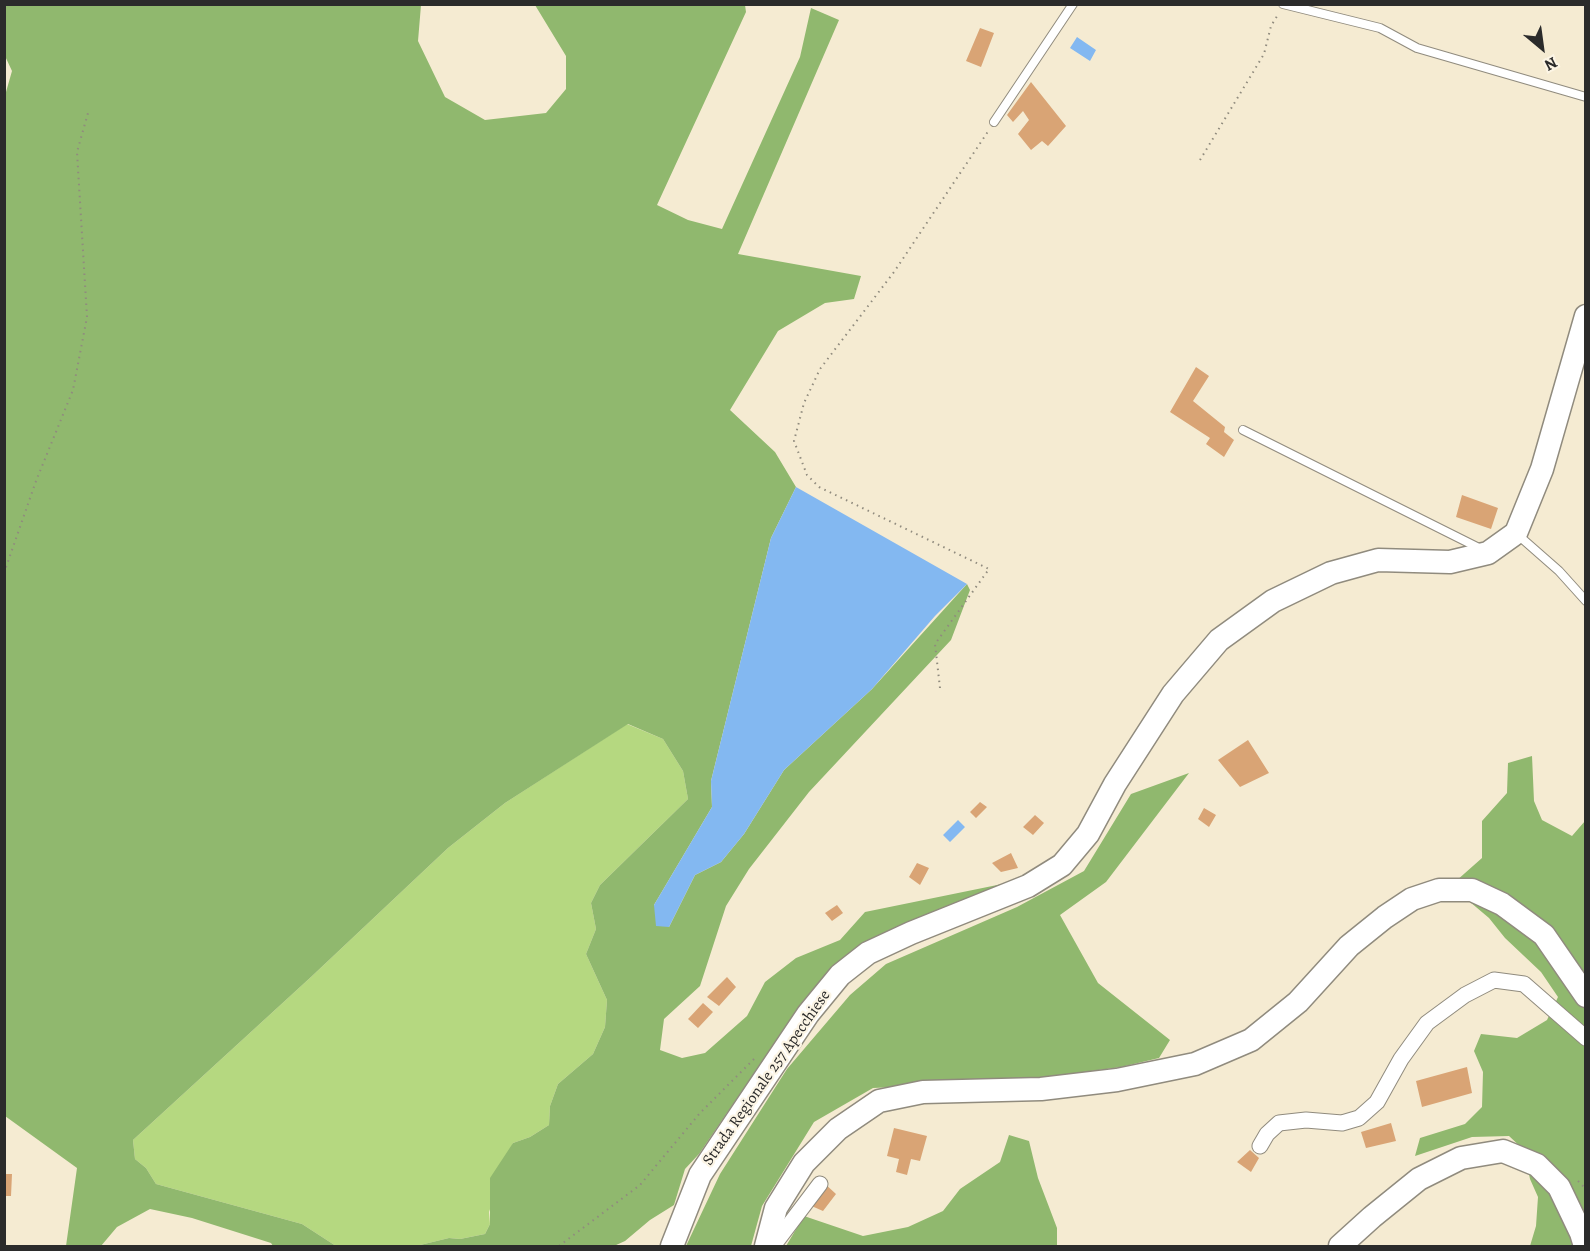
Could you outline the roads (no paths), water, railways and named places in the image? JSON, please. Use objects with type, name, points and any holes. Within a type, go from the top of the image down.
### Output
[{"type":"main road","points":[[1516,533],[1542,469],[1586,316]]},
{"type":"main road","name":"Strada Regionale 257 Apecchiese","points":[[672,1246],[700,1175],[808,1014],[840,975],[868,953],[911,933],[1028,886],[1062,865],[1088,834],[1115,784],[1173,694],[1219,640],[1272,601],[1331,573],[1378,560],[1450,562],[1488,553],[1516,533]]},
{"type":"main road","points":[[766,1246],[776,1208],[804,1163],[838,1129],[879,1101],[923,1092],[1041,1089],[1118,1080],[1195,1064],[1251,1040],[1298,1002],[1349,946],[1376,924],[1412,899],[1439,890],[1472,890],[1502,904],[1544,935],[1586,996]]},
{"type":"main road","points":[[1340,1246],[1419,1179],[1461,1158],[1503,1151],[1537,1165],[1559,1188],[1585,1246]]},
{"type":"street","points":[[1260,1146],[1267,1134],[1279,1124],[1306,1120],[1342,1123],[1359,1118],[1377,1102],[1401,1059],[1427,1023],[1465,995],[1494,980],[1524,984],[1586,1038]]},
{"type":"street","points":[[773,1246],[820,1184]]},
{"type":"lane","points":[[994,123],[1073,4]]},
{"type":"lane","points":[[1284,5],[1380,28],[1417,48],[1586,97]]},
{"type":"lane","points":[[1243,430],[1488,553]]},
{"type":"lane","points":[[1516,533],[1559,571],[1586,600]]},
{"type":"water","points":[[1077,37],[1096,50],[1090,61],[1070,48]]},
{"type":"water","points":[[796,487],[967,584],[935,616],[872,689],[784,770],[744,834],[721,862],[695,875],[669,927],[656,926],[654,905],[712,807],[711,781],[771,538]]},
{"type":"water","points":[[958,820],[965,827],[950,842],[943,835]]}]
